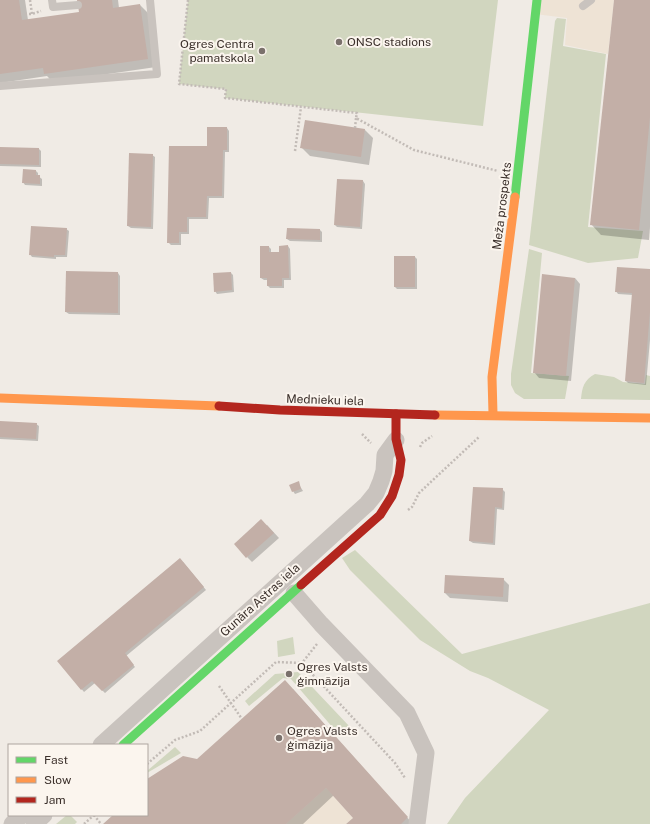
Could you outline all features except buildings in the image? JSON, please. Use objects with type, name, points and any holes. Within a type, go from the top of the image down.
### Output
[{"type":"street","name":"Meža prospekts","points":[[493,414],[492,377],[518,174],[537,0]]},
{"type":"street","name":"Mednieku iela","points":[[0,398],[180,404],[280,410],[396,414],[493,414],[650,418]]},
{"type":"street","name":"Gunāra Astras iela","points":[[124,744],[380,515],[391,500],[397,486],[401,460],[396,440],[396,414]]},
{"type":"street","name":"Gunāra Astras iela","points":[[102,744],[367,504],[376,492],[381,480],[384,471],[385,455],[396,440]]},
{"type":"street","points":[[294,593],[321,624],[407,713],[426,753],[417,824]]},
{"type":"street","points":[[12,824],[21,816]]},
{"type":"street","points":[[34,824],[43,816]]},
{"type":"lane","points":[[0,86],[157,74],[150,0]]},
{"type":"lane","points":[[583,6],[591,0]]},
{"type":"lane","points":[[52,4],[78,5]]},
{"type":"path","points":[[30,0],[32,14]]},
{"type":"path","points":[[188,0],[179,84],[226,89],[225,98],[357,112],[355,128]]},
{"type":"path","points":[[21,14],[32,14],[52,4]]},
{"type":"path","points":[[295,151],[301,107]]},
{"type":"path","points":[[356,118],[414,150],[507,174],[518,174]]},
{"type":"path","points":[[407,512],[412,507],[419,493],[481,435]]},
{"type":"path","points":[[302,664],[317,645],[312,638]]},
{"type":"path","points":[[148,763],[175,740],[200,731],[232,704],[276,662],[302,664],[395,763],[419,802]]},
{"type":"path","points":[[215,680],[242,719]]},
{"type":"path","points":[[84,824],[93,816]]},
{"type":"path","points":[[95,816],[101,824]]},
{"type":"green space","name":"ONSC stadions","points":[[188,0],[498,0],[483,126],[225,98],[226,89],[179,84]]},
{"type":"green space","points":[[557,18],[566,19],[563,46],[606,54],[588,227],[643,231],[638,258],[588,263],[529,245],[555,21]]},
{"type":"green space","points":[[529,249],[542,253],[531,373],[569,376],[565,399],[524,399],[515,393],[511,385],[511,374]]},
{"type":"green space","points":[[595,374],[614,377],[623,382],[645,384],[646,375],[650,376],[650,400],[581,399],[584,384]]},
{"type":"green space","points":[[355,550],[462,654],[650,603],[650,824],[447,824],[465,798],[549,710],[488,678],[470,671],[420,640],[350,570],[342,558]]},
{"type":"green space","points":[[293,637],[295,654],[278,657],[277,641]]},
{"type":"green space","points":[[298,672],[350,727],[340,736],[291,679],[283,678],[249,706],[245,701],[275,674]]},
{"type":"green space","points":[[175,747],[181,753],[148,772],[148,770]]},
{"type":"green space","points":[[66,816],[71,816],[77,822],[75,824],[56,824]]},
{"type":"shaded area","points":[[537,0],[614,0],[608,54],[565,45],[567,18],[535,14]]},
{"type":"shaded area","points":[[326,788],[353,818],[346,824],[286,824]]},
{"type":"traffic: fast","points":[[515,197],[537,0]]},
{"type":"traffic: fast","points":[[124,744],[301,585]]},
{"type":"traffic: slow","points":[[493,414],[492,377],[515,197]]},
{"type":"traffic: slow","points":[[0,398],[219,406]]},
{"type":"traffic: slow","points":[[435,415],[650,418]]},
{"type":"traffic: jam","points":[[219,406],[280,410],[435,415]]},
{"type":"traffic: jam","points":[[301,585],[380,515],[392,496],[399,475],[401,460],[396,439],[396,414]]},
{"type":"place","name":"ONSC stadions","points":[[339,42]]},
{"type":"place","name":"Ogres Centra pamatskola","points":[[262,51]]},
{"type":"place","name":"Ogres Valsts ģimnāzija","points":[[289,674]]},
{"type":"place","name":"Ogres Valsts ģimāzija","points":[[279,738]]}]
